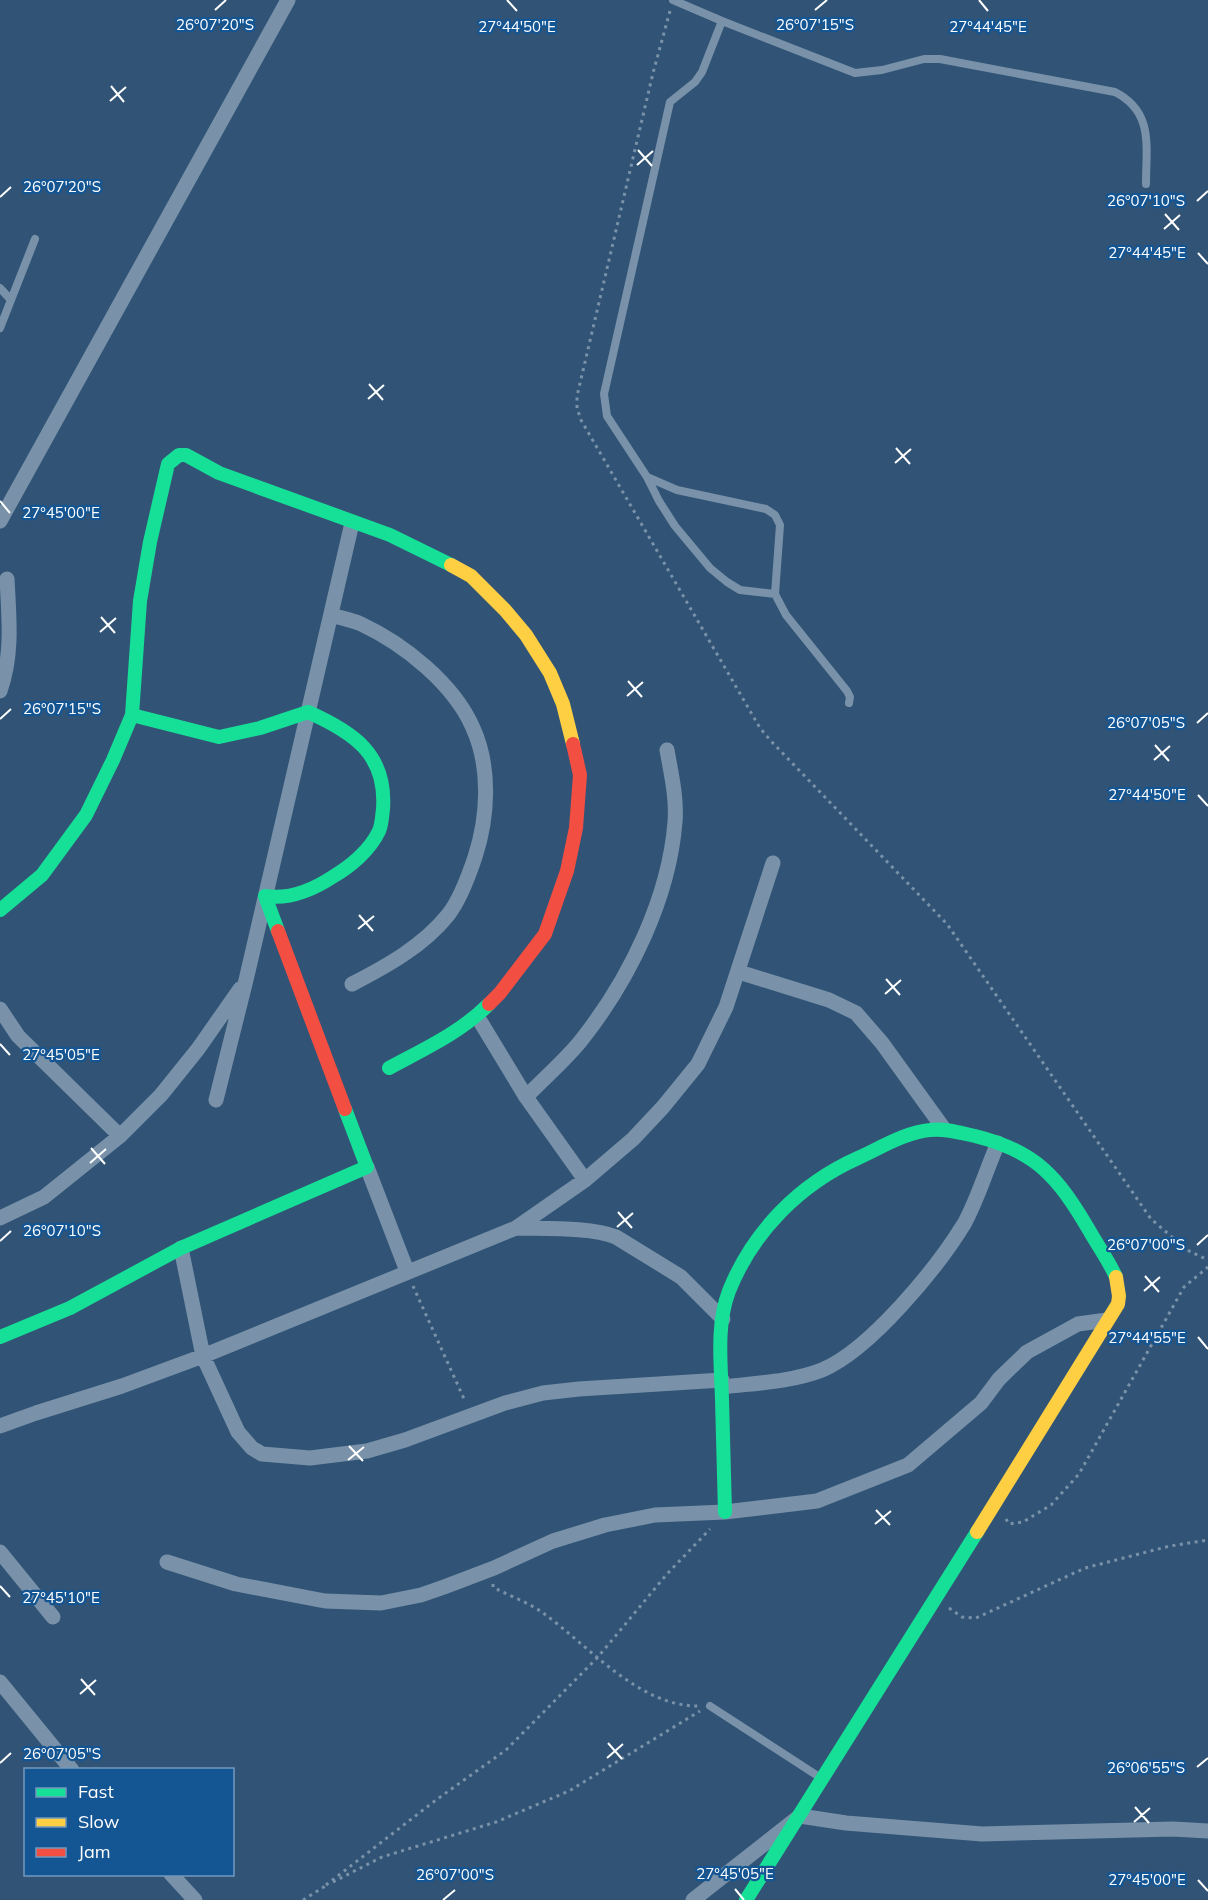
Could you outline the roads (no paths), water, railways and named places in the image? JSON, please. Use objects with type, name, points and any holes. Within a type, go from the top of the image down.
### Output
[{"type":"street","points":[[0,521],[288,0]]},
{"type":"street","points":[[0,910],[42,875],[86,814],[132,715],[140,601],[160,497],[168,464],[172,459],[179,455],[186,455],[219,473],[390,535],[471,576],[526,635],[550,673],[563,704],[580,775],[576,828],[567,871],[545,934],[500,993],[477,1016],[451,1035],[389,1068]]},
{"type":"street","points":[[216,1100],[352,523]]},
{"type":"street","points":[[0,691],[8,664],[10,643],[7,579]]},
{"type":"street","points":[[331,615],[360,623],[397,644],[429,670],[455,699],[473,728],[480,749],[486,797],[482,837],[469,874],[449,914],[421,942],[387,966],[352,984]]},
{"type":"street","points":[[132,715],[219,737],[260,728],[308,712],[335,723],[369,752],[381,774],[383,799],[380,829],[367,848],[329,880],[292,895],[265,896]]},
{"type":"street","points":[[526,1097],[582,1040],[614,996],[634,959],[656,904],[669,862],[675,821],[674,791],[667,750]]},
{"type":"street","points":[[0,1426],[122,1386],[203,1356],[406,1271],[516,1228],[585,1180],[633,1138],[663,1107],[698,1064],[714,1034],[739,972],[773,863]]},
{"type":"street","points":[[265,896],[406,1271]]},
{"type":"street","points":[[739,972],[829,1000],[856,1013],[882,1043],[944,1130]]},
{"type":"street","points":[[0,1218],[44,1197],[120,1136],[161,1095],[246,980]]},
{"type":"street","points":[[0,1010],[18,1036],[120,1136]]},
{"type":"street","points":[[477,1016],[526,1097],[585,1180]]},
{"type":"street","points":[[725,1512],[720,1344],[723,1319],[728,1295],[747,1256],[765,1231],[796,1198],[831,1172],[851,1161],[929,1130],[944,1130],[998,1143],[1024,1153],[1045,1168],[1082,1217],[1120,1287],[1119,1299],[996,1502],[746,1900]]},
{"type":"street","points":[[181,1248],[203,1356],[238,1432],[252,1448],[262,1454],[310,1458],[367,1451],[505,1403],[562,1390],[788,1380],[821,1370],[849,1354],[900,1306],[931,1270],[965,1222],[998,1143]]},
{"type":"street","points":[[0,1337],[70,1308],[181,1248],[367,1167]]},
{"type":"street","points":[[516,1228],[599,1233],[616,1237],[681,1276],[723,1319]]},
{"type":"street","points":[[167,1562],[236,1584],[325,1601],[366,1604],[421,1595],[494,1568],[553,1541],[605,1525],[655,1515],[725,1512],[817,1501],[908,1465],[981,1403],[999,1379],[1027,1352],[1078,1324],[1107,1320]]},
{"type":"street","points":[[0,1552],[53,1617]]},
{"type":"street","points":[[0,1682],[70,1768]]},
{"type":"street","points":[[693,1900],[800,1816],[846,1823],[982,1834],[1173,1829],[1208,1831]]},
{"type":"street","points":[[172,1876],[195,1900]]},
{"type":"lane","points":[[673,0],[855,73],[875,71],[924,59],[940,60],[1115,92],[1129,99],[1138,110],[1142,121],[1145,135],[1146,184]]},
{"type":"lane","points":[[722,21],[696,82],[670,102],[604,394],[607,416],[647,477],[675,526],[710,568],[740,590],[776,594]]},
{"type":"lane","points":[[0,328],[35,239]]},
{"type":"lane","points":[[0,288],[12,300]]},
{"type":"lane","points":[[647,477],[677,490],[766,509],[776,515],[780,525],[776,594],[786,615],[847,692],[850,697],[849,703]]},
{"type":"lane","points":[[710,1706],[822,1778]]}]
